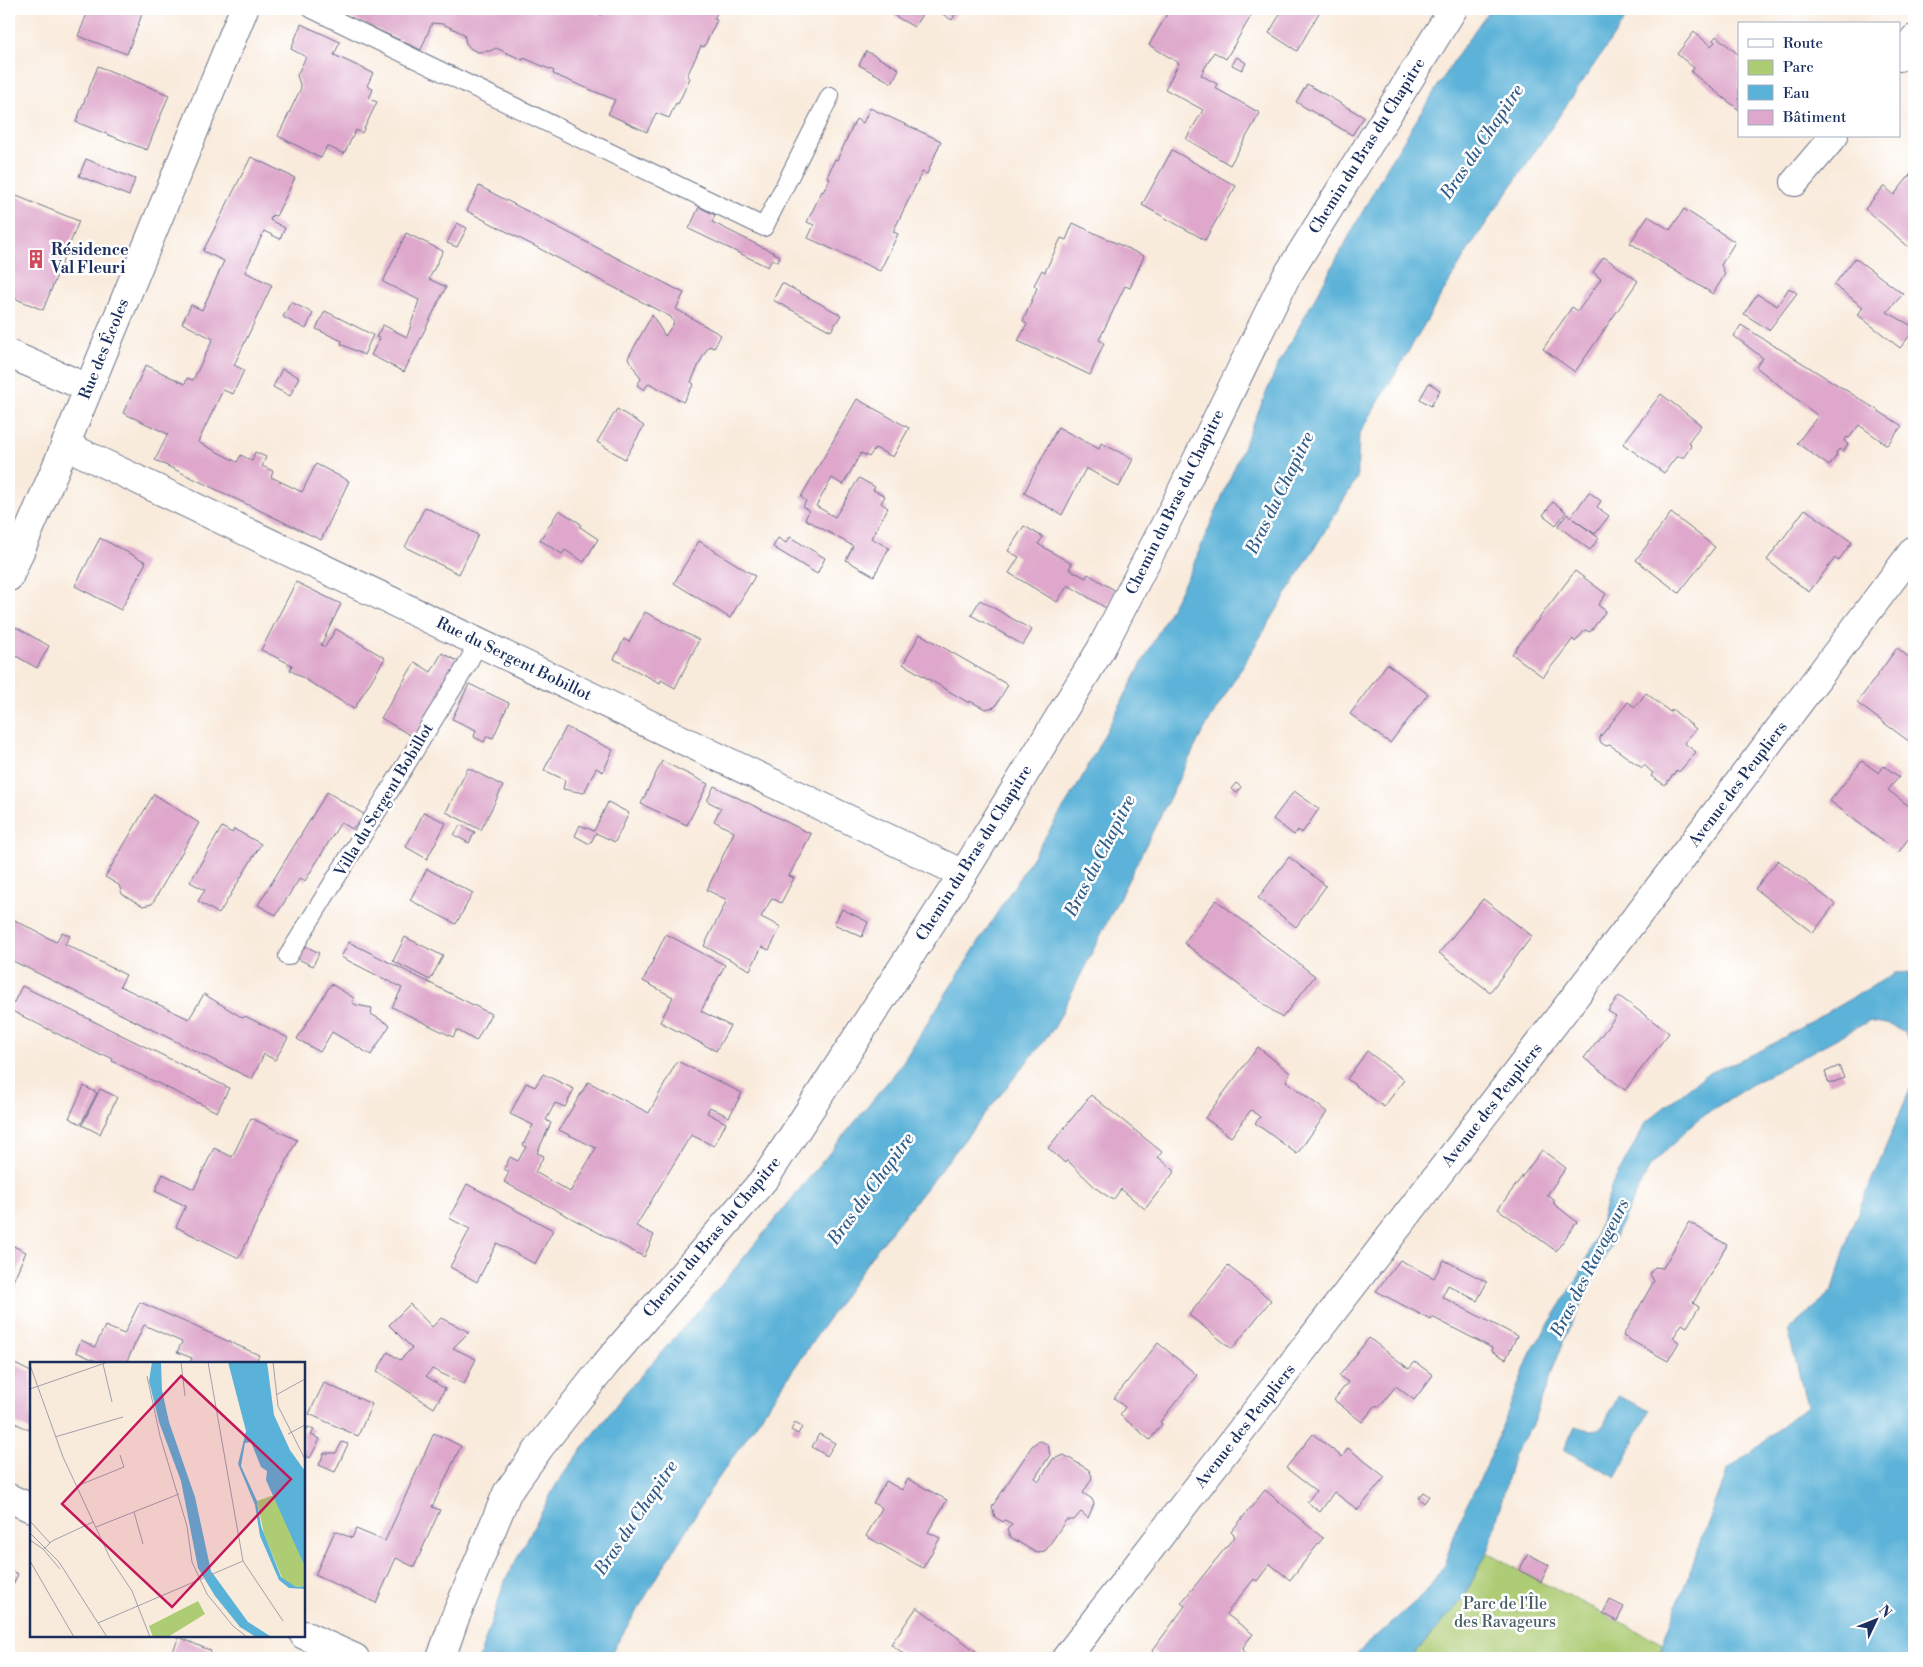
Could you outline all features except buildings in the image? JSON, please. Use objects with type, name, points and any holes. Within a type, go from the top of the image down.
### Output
[{"type":"street","name":"Rue des Écoles","points":[[9,577],[244,9]]},
{"type":"street","name":"Chemin du Bras du Chapitre","points":[[441,1658],[455,1618],[507,1493],[540,1447],[605,1365],[766,1177],[962,874],[1101,648],[1172,511],[1285,278],[1453,9]]},
{"type":"street","points":[[1900,56],[1914,39]]},
{"type":"street","points":[[1796,182],[1832,138]]},
{"type":"street","points":[[9,354],[88,388]]},
{"type":"street","name":"Rue du Sergent Bobillot","points":[[65,445],[962,874]]},
{"type":"street","name":"Avenue des Peupliers","points":[[1066,1658],[1675,867],[1914,550]]},
{"type":"street","points":[[9,1498],[30,1508]]},
{"type":"street","points":[[305,1635],[355,1658]]},
{"type":"lane","points":[[312,9],[764,227],[830,96]]},
{"type":"lane","name":"Villa du Sergent Bobillot","points":[[288,956],[466,665],[478,642]]},
{"type":"green space","name":"Parc de l'Île des Ravageurs","points":[[1487,1552],[1541,1582],[1663,1643],[1657,1658],[1411,1658],[1462,1600]]},
{"type":"water","name":"Bras du Chapitre","points":[[1490,9],[1632,9],[1470,247],[1359,435],[1357,478],[1202,733],[1054,1028],[873,1254],[711,1489],[608,1658],[479,1658],[505,1581],[557,1483],[625,1393],[718,1289],[899,1068],[1078,785],[1191,570],[1278,365],[1390,162],[1460,51]]},
{"type":"water","name":"Bras des Ravageurs","points":[[1914,972],[1914,1051],[1902,1031],[1886,1024],[1869,1021],[1754,1083],[1698,1119],[1650,1166],[1564,1339],[1532,1425],[1513,1456],[1490,1547],[1462,1600],[1411,1658],[1352,1658],[1425,1593],[1444,1565],[1461,1516],[1485,1470],[1531,1352],[1581,1273],[1596,1235],[1612,1185],[1647,1121],[1705,1075],[1760,1051],[1895,973]]},
{"type":"water","points":[[1914,1080],[1914,1658],[1657,1658],[1728,1470],[1807,1406],[1788,1330],[1833,1290],[1851,1229]]},
{"type":"water","points":[[1618,1396],[1649,1410],[1617,1477],[1564,1450],[1575,1426],[1593,1430],[1603,1426]]},
{"type":"place","name":"Résidence Val Fleuri","points":[[36,259]]}]
